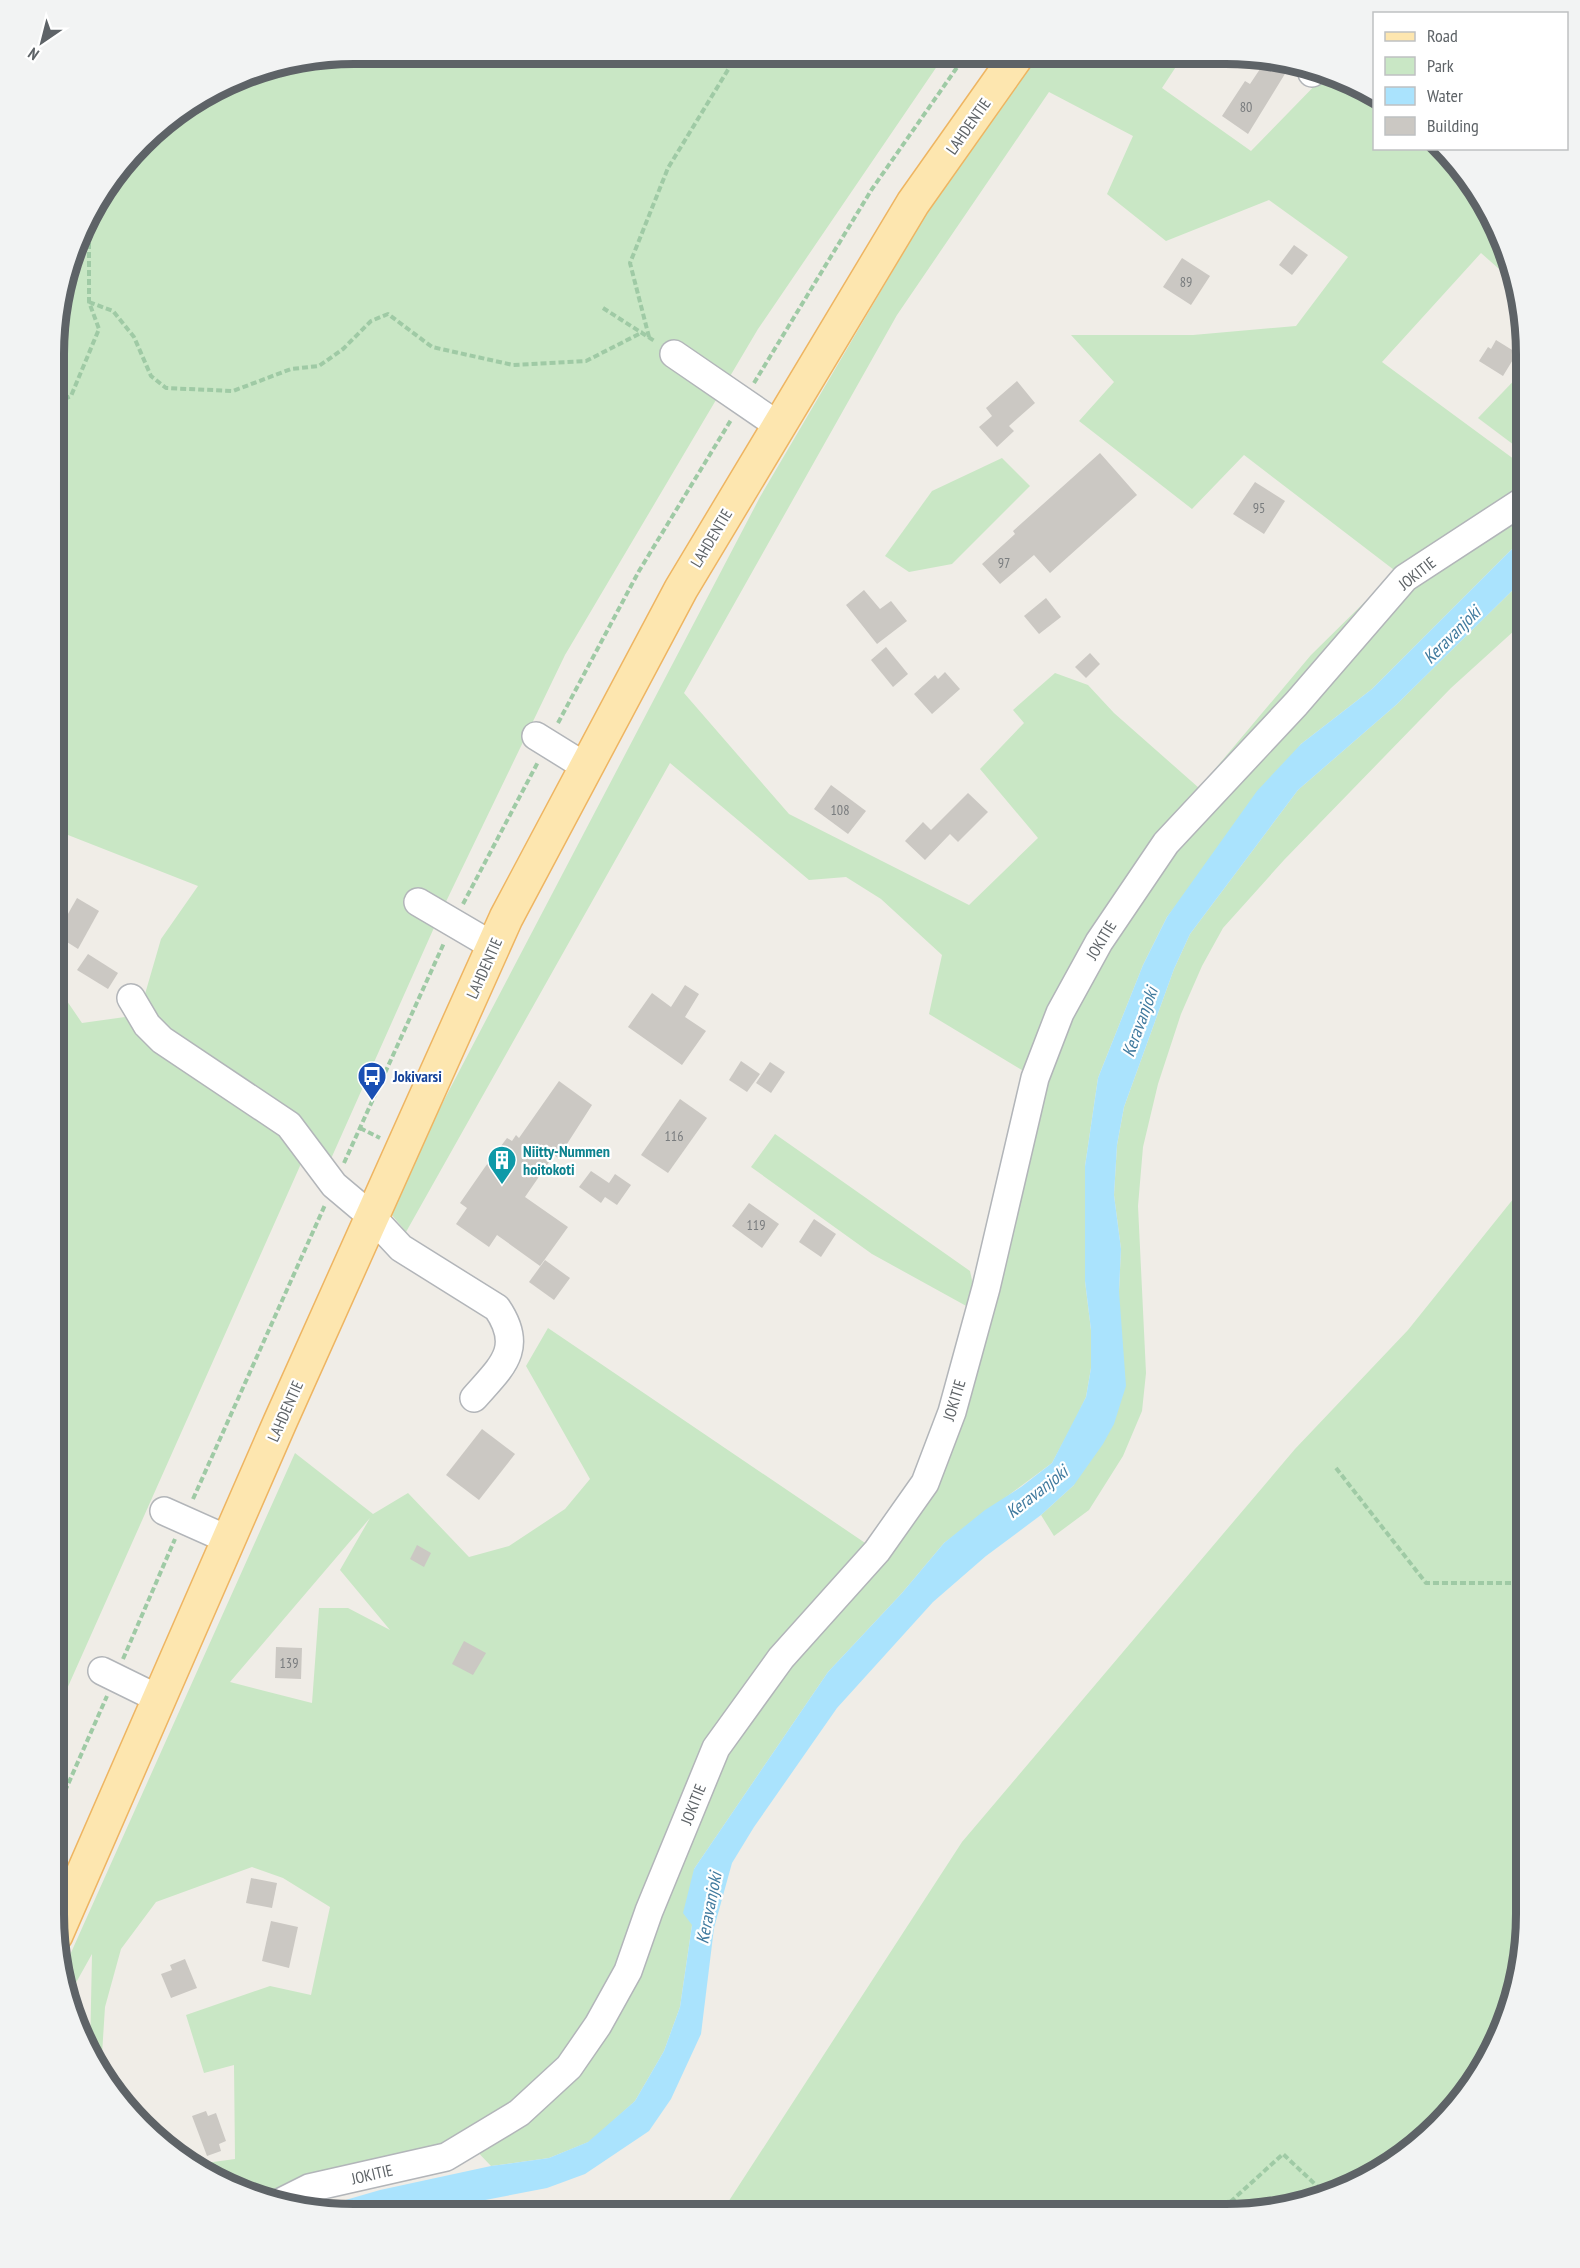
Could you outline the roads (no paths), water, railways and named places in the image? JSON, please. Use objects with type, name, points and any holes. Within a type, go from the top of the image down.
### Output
[{"type":"main road","name":"LAHDENTIE","points":[[64,1916],[493,946],[681,589],[913,204],[1011,64]]},
{"type":"street","points":[[674,354],[779,426]]},
{"type":"street","name":"JOKITIE","points":[[292,2197],[309,2188],[446,2157],[519,2114],[569,2067],[598,2025],[628,1971],[649,1911],[716,1748],[781,1658],[877,1551],[925,1483],[952,1412],[986,1288],[1035,1078],[1060,1013],[1100,942],[1166,843],[1296,704],[1406,578],[1516,506]]},
{"type":"street","points":[[536,736],[586,767]]},
{"type":"street","points":[[418,902],[493,946]]},
{"type":"street","points":[[131,998],[147,1025],[162,1040],[289,1125],[334,1185],[372,1217],[400,1248],[497,1308],[507,1322],[511,1344],[504,1363],[474,1398]]},
{"type":"street","points":[[164,1511],[229,1540]]},
{"type":"street","points":[[102,1671],[159,1699]]},
{"type":"water","name":"Keravanjoki","points":[[1516,545],[1516,587],[1396,705],[1298,790],[1190,934],[1174,969],[1124,1107],[1117,1145],[1114,1195],[1121,1249],[1119,1291],[1126,1386],[1114,1424],[1074,1485],[1041,1515],[986,1556],[933,1602],[837,1708],[754,1827],[732,1863],[714,1928],[701,2034],[671,2099],[649,2131],[585,2174],[547,2188],[464,2204],[335,2203],[380,2190],[491,2166],[549,2158],[588,2142],[635,2101],[664,2051],[680,2007],[692,1925],[683,1913],[694,1869],[828,1672],[902,1593],[944,1543],[985,1510],[1021,1487],[1052,1463],[1086,1397],[1091,1368],[1091,1330],[1085,1281],[1085,1166],[1098,1078],[1143,965],[1167,917],[1257,791],[1301,744],[1372,689]]},
{"type":"place","name":"Jokivarsi","points":[[372,1102]]},
{"type":"place","name":"Niitty-Nummen hoitokoti","points":[[502,1186]]}]
